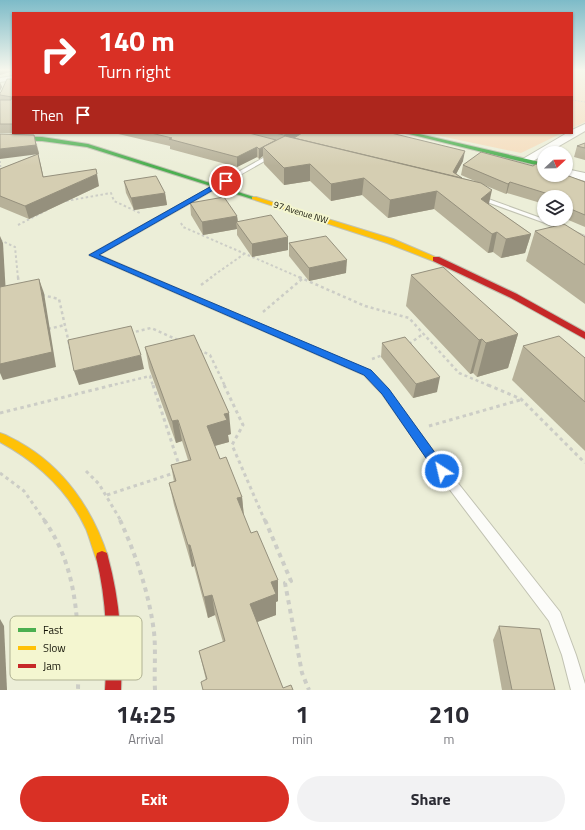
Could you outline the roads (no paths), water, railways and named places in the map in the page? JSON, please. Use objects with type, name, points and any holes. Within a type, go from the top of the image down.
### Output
[{"type":"street","points":[[526,160],[583,130]]},
{"type":"street","points":[[412,134],[537,163]]},
{"type":"street","name":"97 Avenue NW","points":[[0,138],[42,139],[78,144],[331,221],[427,255],[504,290],[585,336]]},
{"type":"street","points":[[573,174],[585,177]]},
{"type":"street","points":[[0,437],[37,458],[59,478],[78,501],[92,526],[103,556],[111,589],[114,616]]},
{"type":"street","points":[[113,690],[114,680]]},
{"type":"lane","points":[[285,148],[93,255],[367,372],[385,392],[442,471],[555,617],[570,655],[579,690]]},
{"type":"lane","points":[[469,195],[492,201],[547,222],[585,239]]}]
